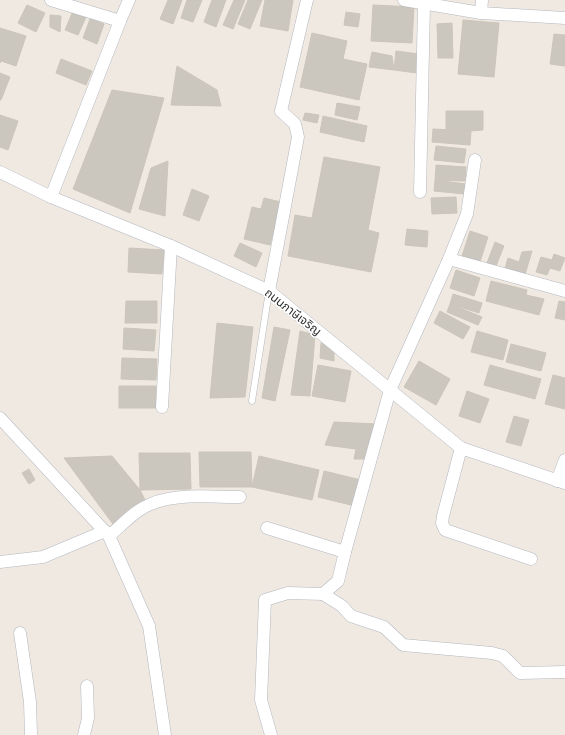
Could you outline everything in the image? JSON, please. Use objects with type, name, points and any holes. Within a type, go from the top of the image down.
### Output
[{"type":"street","points":[[51,0],[120,21]]},
{"type":"street","points":[[51,197],[120,21],[130,0]]},
{"type":"street","points":[[269,291],[298,137],[296,124],[281,111],[307,0]]},
{"type":"street","points":[[404,0],[481,13],[565,18]]},
{"type":"street","points":[[481,13],[482,0]]},
{"type":"street","points":[[420,192],[424,4]]},
{"type":"street","points":[[323,594],[338,581],[390,390],[449,259],[467,214],[475,160]]},
{"type":"street","name":"ถนนภาษีเจริญ","points":[[0,172],[51,197],[171,246],[269,291],[461,448],[561,482]]},
{"type":"street","points":[[162,407],[171,246]]},
{"type":"street","points":[[449,259],[565,291]]},
{"type":"street","points":[[0,419],[107,534],[149,626],[164,735]]},
{"type":"street","points":[[461,448],[443,516],[442,523],[445,530],[531,559]]},
{"type":"street","points":[[561,482],[565,460]]},
{"type":"street","points":[[0,562],[43,557],[107,534],[150,504],[177,498],[240,497]]},
{"type":"street","points":[[267,528],[345,552]]},
{"type":"street","points":[[270,735],[261,700],[265,600],[288,592],[323,594],[342,606],[351,616],[384,627],[403,645],[492,653],[503,656],[520,673],[565,672]]},
{"type":"street","points":[[20,633],[30,702],[31,735]]},
{"type":"street","points":[[84,735],[88,718],[87,686]]},
{"type":"lane","points":[[252,401],[269,291]]},
{"type":"building","points":[[168,0],[182,0],[173,24],[160,19]]},
{"type":"building","points":[[187,0],[202,0],[193,22],[181,18]]},
{"type":"building","points":[[212,0],[226,0],[216,27],[204,22]]},
{"type":"building","points":[[234,0],[245,0],[233,29],[223,25]]},
{"type":"building","points":[[248,0],[262,0],[250,29],[238,24]]},
{"type":"building","points":[[265,0],[293,0],[288,31],[260,26]]},
{"type":"building","points":[[27,5],[45,13],[36,32],[18,23]]},
{"type":"building","points":[[373,5],[414,7],[412,43],[371,41]]},
{"type":"building","points":[[73,11],[86,17],[78,35],[65,30]]},
{"type":"building","points":[[346,12],[360,14],[358,27],[344,25]]},
{"type":"building","points":[[50,15],[61,16],[60,32],[50,27]]},
{"type":"building","points":[[90,19],[104,24],[97,44],[83,38]]},
{"type":"building","points":[[463,20],[499,23],[494,77],[458,74]]},
{"type":"building","points":[[452,23],[453,58],[438,58],[437,24]]},
{"type":"building","points":[[0,28],[26,36],[16,66],[1,61],[0,63]]},
{"type":"building","points":[[312,33],[347,41],[343,59],[367,64],[359,100],[300,87]]},
{"type":"building","points":[[554,34],[565,35],[565,66],[550,64]]},
{"type":"building","points":[[396,51],[419,54],[417,73],[394,70]]},
{"type":"building","points":[[372,52],[392,56],[394,70],[369,67]]},
{"type":"building","points":[[61,59],[92,71],[86,85],[56,73]]},
{"type":"building","points":[[177,66],[217,90],[221,106],[171,105]]},
{"type":"building","points":[[0,73],[10,77],[1,100],[0,100]]},
{"type":"building","points":[[112,90],[164,98],[130,213],[73,189]]},
{"type":"building","points":[[337,103],[360,107],[357,120],[335,115]]},
{"type":"building","points":[[446,111],[483,111],[483,130],[471,131],[446,129]]},
{"type":"building","points":[[305,113],[319,115],[317,123],[303,120]]},
{"type":"building","points":[[0,115],[18,121],[8,150],[0,147]]},
{"type":"building","points":[[323,116],[367,126],[364,142],[320,132]]},
{"type":"building","points":[[433,129],[471,131],[470,145],[432,142]]},
{"type":"building","points":[[436,146],[466,149],[464,163],[434,160]]},
{"type":"building","points":[[324,157],[380,167],[368,230],[379,233],[371,272],[288,256],[295,215],[312,218]]},
{"type":"building","points":[[168,161],[165,216],[139,209],[151,168]]},
{"type":"building","points":[[436,165],[466,167],[465,181],[435,180]]},
{"type":"building","points":[[435,180],[466,184],[465,194],[434,191]]},
{"type":"building","points":[[192,189],[209,196],[199,221],[183,215]]},
{"type":"building","points":[[456,197],[457,213],[432,214],[431,198]]},
{"type":"building","points":[[264,198],[281,202],[270,245],[244,239],[252,207],[261,209]]},
{"type":"building","points":[[407,229],[428,231],[427,247],[405,245]]},
{"type":"building","points":[[470,231],[488,237],[480,262],[462,256]]},
{"type":"building","points":[[495,242],[504,246],[496,266],[487,263]]},
{"type":"building","points":[[240,243],[262,253],[256,267],[234,256]]},
{"type":"building","points":[[129,248],[164,250],[162,274],[128,272]]},
{"type":"building","points":[[532,251],[524,278],[504,272],[508,258],[519,262],[522,252]]},
{"type":"building","points":[[554,254],[565,258],[560,271],[550,268],[547,275],[536,272],[541,257],[552,260]]},
{"type":"building","points":[[456,270],[480,278],[474,296],[450,288]]},
{"type":"building","points":[[491,281],[527,290],[526,295],[544,299],[539,315],[486,301]]},
{"type":"building","points":[[453,294],[482,303],[479,313],[450,304]]},
{"type":"building","points":[[126,301],[157,301],[157,323],[125,323]]},
{"type":"building","points":[[559,301],[565,302],[565,320],[555,318]]},
{"type":"building","points":[[450,304],[482,317],[478,325],[447,312]]},
{"type":"building","points":[[440,311],[470,327],[463,339],[434,323]]},
{"type":"building","points":[[217,323],[253,327],[245,397],[210,398]]},
{"type":"building","points":[[274,327],[290,330],[275,401],[262,398]]},
{"type":"building","points":[[124,328],[156,330],[154,351],[123,349]]},
{"type":"building","points":[[300,331],[315,335],[310,396],[291,395]]},
{"type":"building","points":[[477,331],[508,340],[503,360],[471,352]]},
{"type":"building","points":[[321,343],[334,349],[334,361],[320,358]]},
{"type":"building","points":[[511,344],[546,353],[541,371],[506,362]]},
{"type":"building","points":[[122,358],[157,359],[156,380],[121,379]]},
{"type":"building","points":[[419,361],[450,379],[436,405],[404,387]]},
{"type":"building","points":[[318,365],[351,371],[345,402],[312,396]]},
{"type":"building","points":[[490,365],[541,379],[535,399],[484,385]]},
{"type":"building","points":[[553,375],[565,378],[565,409],[545,404]]},
{"type":"building","points":[[119,386],[156,386],[156,408],[119,408]]},
{"type":"building","points":[[467,391],[489,399],[480,423],[459,416]]},
{"type":"building","points":[[514,416],[529,420],[521,446],[506,442]]},
{"type":"building","points":[[334,422],[377,424],[367,459],[354,459],[356,449],[325,445]]},
{"type":"building","points":[[199,452],[251,452],[252,487],[200,487]]},
{"type":"building","points":[[139,453],[190,453],[191,489],[140,490]]},
{"type":"building","points":[[112,456],[140,490],[145,500],[113,524],[64,458]]},
{"type":"building","points":[[259,456],[319,470],[312,500],[252,487]]},
{"type":"building","points":[[29,469],[35,480],[29,484],[22,473]]},
{"type":"building","points":[[324,471],[361,480],[355,506],[318,497]]}]
